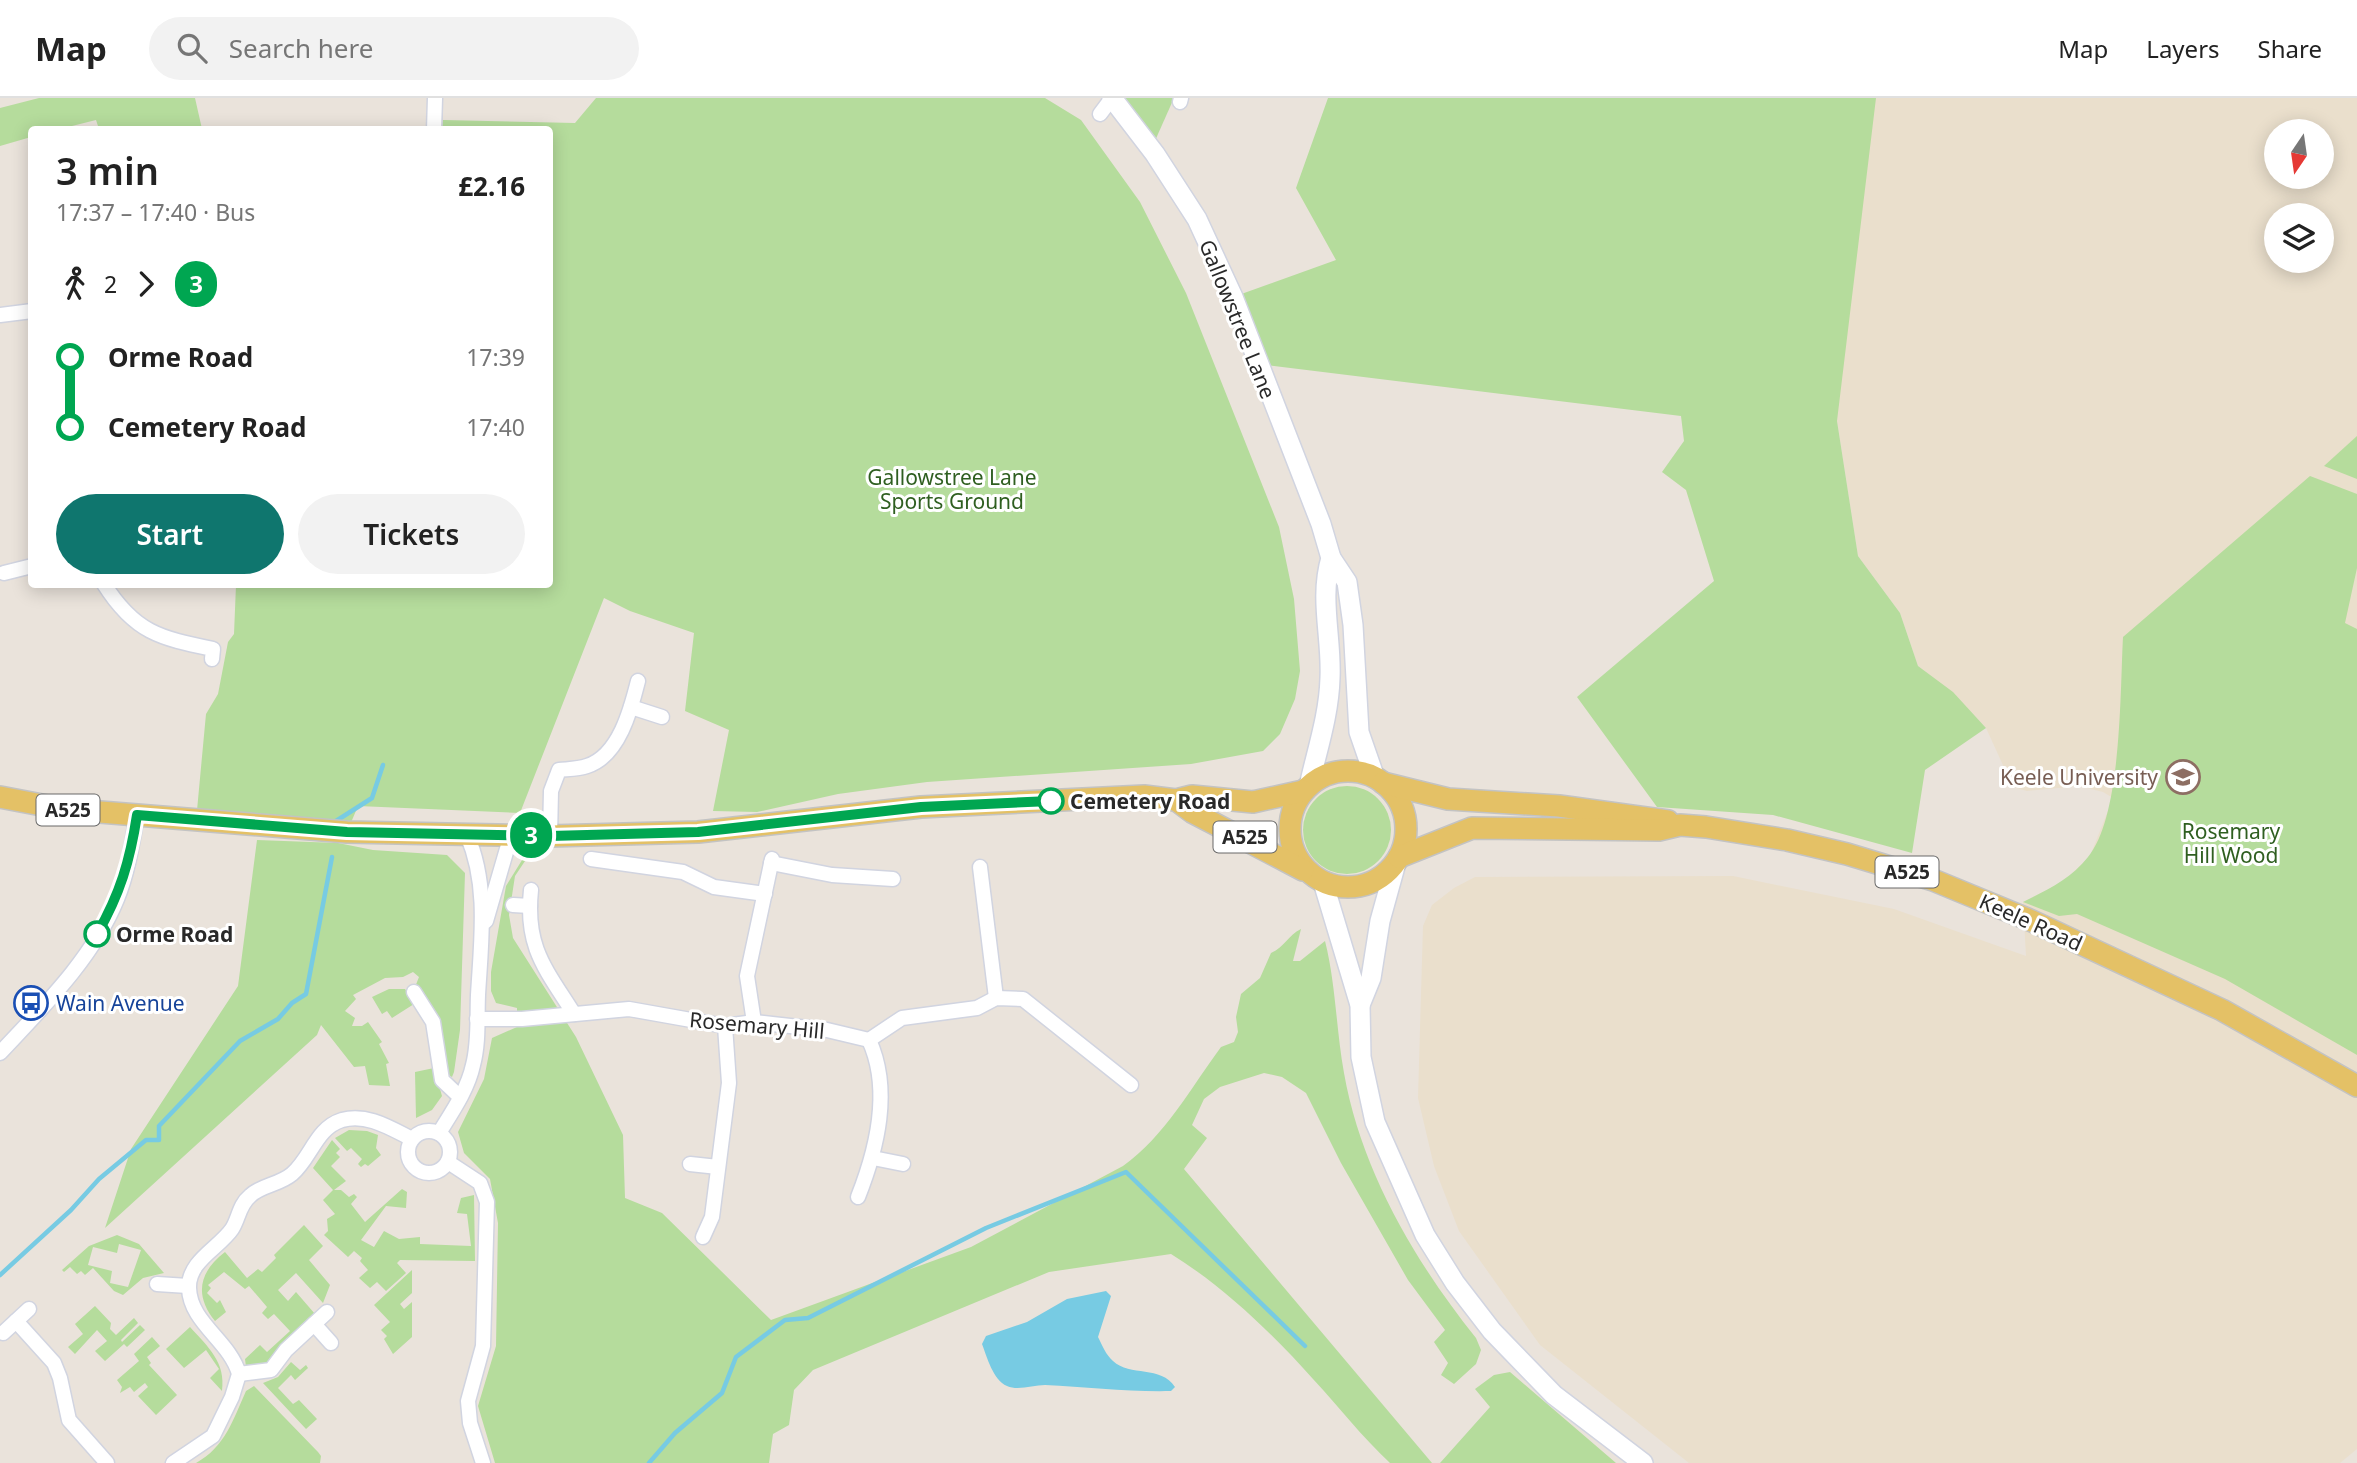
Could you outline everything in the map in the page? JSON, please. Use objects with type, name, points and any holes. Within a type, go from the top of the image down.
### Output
[{"type":"main road","points":[[1339,772],[1362,773],[1379,780],[1397,798],[1405,819],[1405,842],[1398,860],[1369,884],[1345,888],[1318,879],[1297,859],[1290,837],[1291,814],[1306,789],[1339,772]]},
{"type":"main road","name":"Keele Road","points":[[1379,780],[1448,799],[1660,817],[1680,825],[1787,840],[1847,854],[1933,880],[2032,921],[2222,1010],[2357,1086]]},
{"type":"main road","name":"A525","points":[[0,797],[64,809],[347,832],[550,836],[698,832],[921,807],[1144,796],[1176,800],[1192,796],[1253,802],[1306,789]]},
{"type":"main road","name":"A525","points":[[1176,800],[1192,811],[1272,851],[1318,879]]},
{"type":"main road","name":"Keele Road","points":[[1398,860],[1472,828],[1659,830],[1680,825]]},
{"type":"street","points":[[434,126],[435,98]]},
{"type":"street","name":"Gallowstree Lane","points":[[1106,106],[1155,154],[1197,219],[1233,297],[1321,524],[1331,558],[1347,582],[1353,625],[1359,732],[1379,780]]},
{"type":"street","points":[[0,315],[28,311]]},
{"type":"street","name":"Gallowstree Lane","points":[[1306,789],[1328,705],[1330,677],[1325,580],[1331,558]]},
{"type":"street","points":[[4,573],[28,567]]},
{"type":"street","points":[[106,588],[115,602],[139,625],[160,638],[212,654]]},
{"type":"street","points":[[550,836],[551,791],[559,770],[589,765],[606,752],[618,736],[631,707],[638,681]]},
{"type":"street","points":[[631,707],[662,717]]},
{"type":"street","points":[[0,1053],[87,952],[117,900],[131,855],[137,815]]},
{"type":"street","points":[[439,1133],[460,1097],[473,1067],[482,936],[480,879],[476,855],[467,835]]},
{"type":"street","points":[[482,936],[511,835]]},
{"type":"street","points":[[591,859],[682,872],[714,887],[765,894]]},
{"type":"street","points":[[1360,1005],[1371,978],[1380,921],[1398,860]]},
{"type":"street","points":[[754,1022],[747,976],[771,861],[832,875],[893,879]]},
{"type":"street","points":[[980,867],[996,998]]},
{"type":"street","points":[[1318,879],[1360,1005],[1361,1057],[1375,1122],[1431,1245],[1455,1283],[1492,1331],[1553,1395],[1643,1463]]},
{"type":"street","points":[[531,890],[528,920],[537,955],[574,1014]]},
{"type":"street","points":[[513,905],[530,906]]},
{"type":"street","points":[[414,992],[431,1018],[442,1080],[460,1097]]},
{"type":"street","points":[[858,1197],[873,1158],[880,1112],[877,1057],[869,1040],[902,1018],[977,1008],[996,998],[1023,999],[1131,1085]]},
{"type":"street","name":"Rosemary Hill","points":[[477,1019],[629,1009],[725,1026],[754,1022],[827,1030],[869,1040]]},
{"type":"street","points":[[703,1237],[712,1217],[729,1083],[725,1026]]},
{"type":"street","points":[[173,1463],[213,1436],[232,1397],[239,1374],[229,1352],[198,1315],[188,1286],[196,1265],[232,1228],[247,1198],[293,1174],[330,1126],[346,1119],[363,1118],[412,1139]]},
{"type":"street","points":[[427,1130],[439,1133],[450,1149],[448,1162],[438,1171],[418,1170],[409,1159],[412,1139],[427,1130]]},
{"type":"street","points":[[873,1158],[903,1164]]},
{"type":"street","points":[[448,1162],[480,1183],[487,1202],[483,1346],[468,1401],[470,1423],[483,1463]]},
{"type":"street","points":[[690,1164],[718,1167]]},
{"type":"street","points":[[157,1284],[188,1286]]},
{"type":"street","points":[[3,1333],[29,1309]]},
{"type":"street","points":[[239,1374],[271,1370],[286,1350],[327,1312]]},
{"type":"street","points":[[16,1321],[54,1363],[69,1420],[107,1463]]},
{"type":"street","points":[[314,1324],[331,1343]]},
{"type":"shaded area","name":"Keele University","points":[[1796,98],[2357,98],[2357,1449],[2340,1463],[1689,1463],[1540,1345],[1459,1231],[1434,1166],[1418,1098],[1423,926],[1432,905],[1454,888],[1475,877],[1733,876],[1894,909],[2026,956],[2023,902],[2062,883],[2090,856],[2113,798],[2103,792],[2079,786],[2027,791],[2013,787],[1986,728],[1952,692],[1918,666],[1900,613],[1858,556],[1837,421]]},
{"type":"green space","points":[[39,98],[195,98],[201,126],[98,126],[96,120],[72,126],[28,126],[28,138],[0,146],[0,108]]},
{"type":"green space","name":"Gallowstree Lane Sports Ground","points":[[596,98],[1045,98],[1081,120],[1140,202],[1186,293],[1279,527],[1294,599],[1300,671],[1295,699],[1280,734],[1263,751],[1191,764],[927,782],[838,794],[757,812],[713,811],[729,730],[685,711],[694,633],[630,611],[604,598],[520,813],[358,806],[347,832],[196,821],[206,714],[218,694],[228,642],[234,634],[236,588],[553,588],[553,126],[442,126],[443,120],[575,123]]},
{"type":"green space","points":[[1123,98],[1174,98],[1154,143]]},
{"type":"green space","points":[[1328,98],[1876,98],[1837,421],[1858,556],[1900,613],[1918,666],[1953,692],[1986,728],[1925,770],[1912,853],[1773,815],[1657,807],[1577,697],[1714,581],[1686,490],[1662,472],[1684,441],[1681,416],[1257,364],[1233,297],[1336,260],[1296,188]]},
{"type":"green space","points":[[2357,436],[2357,479],[2324,466]]},
{"type":"green space","name":"Rosemary Hill Wood","points":[[2310,476],[2357,494],[2357,568],[2345,623],[2357,629],[2357,1055],[2225,979],[2077,914],[2059,916],[2023,902],[2074,872],[2088,857],[2099,838],[2107,813],[2117,752],[2123,637]]},
{"type":"green space","points":[[1347,786],[1372,793],[1384,805],[1391,830],[1384,855],[1372,867],[1347,874],[1322,867],[1310,855],[1303,830],[1310,805],[1322,793]]},
{"type":"green space","points":[[257,840],[338,843],[373,850],[447,855],[465,873],[460,1030],[454,1072],[452,1077],[446,1073],[415,987],[419,977],[413,972],[403,977],[385,978],[353,995],[356,999],[345,1011],[355,1018],[352,1026],[362,1026],[368,1022],[382,1042],[379,1044],[389,1063],[386,1064],[390,1086],[369,1085],[365,1066],[354,1067],[321,1025],[317,1035],[105,1228],[131,1149],[238,986]]},
{"type":"green space","points":[[527,852],[531,852],[515,876],[509,915],[513,938],[576,1037],[623,1135],[625,1198],[662,1213],[771,1320],[971,1247],[1123,1166],[1152,1141],[1221,1047],[1234,1042],[1238,1032],[1236,1017],[1241,994],[1260,978],[1271,953],[1301,929],[1293,961],[1300,961],[1325,941],[1344,1073],[1363,1145],[1377,1179],[1412,1246],[1476,1338],[1481,1350],[1476,1364],[1454,1384],[1441,1375],[1448,1363],[1434,1342],[1445,1330],[1408,1280],[1341,1163],[1306,1093],[1282,1077],[1264,1073],[1220,1087],[1204,1099],[1192,1125],[1207,1138],[1184,1169],[1432,1463],[1390,1463],[1264,1328],[1210,1281],[1171,1254],[1049,1272],[813,1370],[794,1390],[789,1425],[773,1434],[769,1463],[495,1463],[478,1406],[496,1346],[498,1223],[490,1179],[464,1153],[458,1132],[484,1079],[492,1038],[517,1027],[517,1008],[496,1003],[491,991],[491,972],[506,886]]},
{"type":"green space","points":[[389,989],[405,989],[414,1004],[392,1018],[387,1011],[382,1014],[372,997]]},
{"type":"green space","points":[[434,1068],[442,1096],[432,1110],[416,1118],[415,1072]]},
{"type":"green space","points":[[349,1130],[378,1135],[376,1148],[381,1155],[368,1166],[365,1164],[361,1167],[358,1164],[362,1159],[351,1148],[347,1151],[335,1138]]},
{"type":"green space","points":[[332,1140],[340,1149],[336,1153],[340,1157],[331,1166],[346,1181],[334,1190],[341,1190],[349,1197],[354,1194],[357,1197],[351,1204],[365,1222],[402,1189],[407,1192],[406,1208],[386,1206],[361,1240],[374,1247],[384,1231],[399,1239],[420,1237],[420,1244],[471,1246],[467,1214],[457,1213],[461,1198],[474,1195],[475,1261],[400,1260],[397,1263],[406,1273],[386,1291],[377,1282],[370,1288],[359,1278],[368,1270],[360,1261],[362,1258],[354,1251],[348,1257],[324,1235],[328,1231],[327,1219],[335,1214],[323,1200],[333,1190],[313,1168]]},
{"type":"green space","points":[[304,1225],[323,1246],[309,1260],[330,1285],[323,1303],[296,1273],[278,1290],[288,1301],[296,1292],[315,1314],[275,1352],[266,1366],[246,1367],[245,1359],[260,1345],[267,1352],[290,1331],[274,1314],[268,1319],[262,1313],[267,1307],[249,1286],[245,1289],[224,1272],[208,1285],[211,1288],[207,1293],[217,1303],[220,1300],[226,1312],[215,1321],[208,1311],[202,1293],[205,1276],[225,1252],[247,1278],[258,1269],[262,1272],[276,1258],[274,1255]]},
{"type":"green space","points":[[117,1235],[139,1244],[164,1273],[143,1278],[123,1295],[114,1291],[93,1268],[85,1275],[81,1271],[77,1274],[70,1267],[64,1272],[62,1270],[89,1246]],"holes":[[[119,1244],[141,1250],[128,1287],[110,1283],[112,1271],[88,1265],[93,1247],[117,1253]]]},
{"type":"green space","points":[[412,1270],[412,1293],[400,1304],[404,1309],[412,1302],[412,1337],[393,1354],[384,1339],[387,1336],[381,1330],[390,1322],[374,1305]]},
{"type":"green space","points":[[95,1306],[111,1323],[110,1329],[116,1335],[134,1318],[138,1323],[122,1342],[140,1325],[145,1330],[127,1347],[124,1344],[105,1361],[95,1351],[107,1341],[97,1330],[75,1354],[68,1347],[83,1334],[75,1324]]},
{"type":"green space","points":[[190,1327],[209,1348],[218,1363],[223,1381],[222,1391],[210,1378],[219,1369],[206,1350],[184,1368],[166,1349]]},
{"type":"green space","points":[[152,1337],[160,1346],[147,1357],[151,1363],[149,1365],[177,1395],[156,1415],[138,1396],[148,1387],[145,1383],[134,1392],[130,1387],[120,1393],[122,1387],[117,1380],[139,1361],[134,1354]]},
{"type":"green space","points":[[291,1362],[300,1370],[306,1365],[308,1368],[295,1380],[291,1375],[278,1388],[293,1404],[299,1400],[317,1419],[306,1429],[263,1383],[278,1377]]},
{"type":"green space","points":[[1510,1372],[1616,1463],[1440,1463],[1490,1407],[1475,1389],[1494,1375]]},
{"type":"green space","points":[[254,1386],[318,1452],[321,1456],[320,1463],[196,1463],[206,1457],[221,1441],[246,1391]]},
{"type":"water","points":[[1106,1291],[1111,1296],[1098,1337],[1106,1353],[1120,1366],[1154,1373],[1169,1380],[1175,1387],[1171,1391],[1045,1385],[1016,1388],[1007,1386],[998,1379],[982,1344],[986,1336],[1027,1322],[1067,1299]]},
{"type":"waterway","points":[[336,821],[372,798],[383,765]]},
{"type":"waterway","points":[[0,1275],[71,1210],[99,1179],[146,1140],[159,1140],[159,1126],[240,1041],[278,1019],[292,1003],[306,994],[332,857]]},
{"type":"waterway","points":[[649,1463],[675,1433],[722,1393],[736,1357],[785,1320],[808,1318],[986,1228],[1126,1172],[1305,1346]]},
{"type":"bus line","name":"3","points":[[97,934],[117,900],[131,855],[137,815],[347,832],[550,836],[698,832],[921,807],[1051,801]]},
{"type":"place","name":"Keele University","points":[[2183,777]]},
{"type":"place","name":"Cemetery Road","points":[[1051,801]]},
{"type":"place","name":"Orme Road","points":[[97,934]]},
{"type":"place","name":"Wain Avenue","points":[[31,1003]]}]
